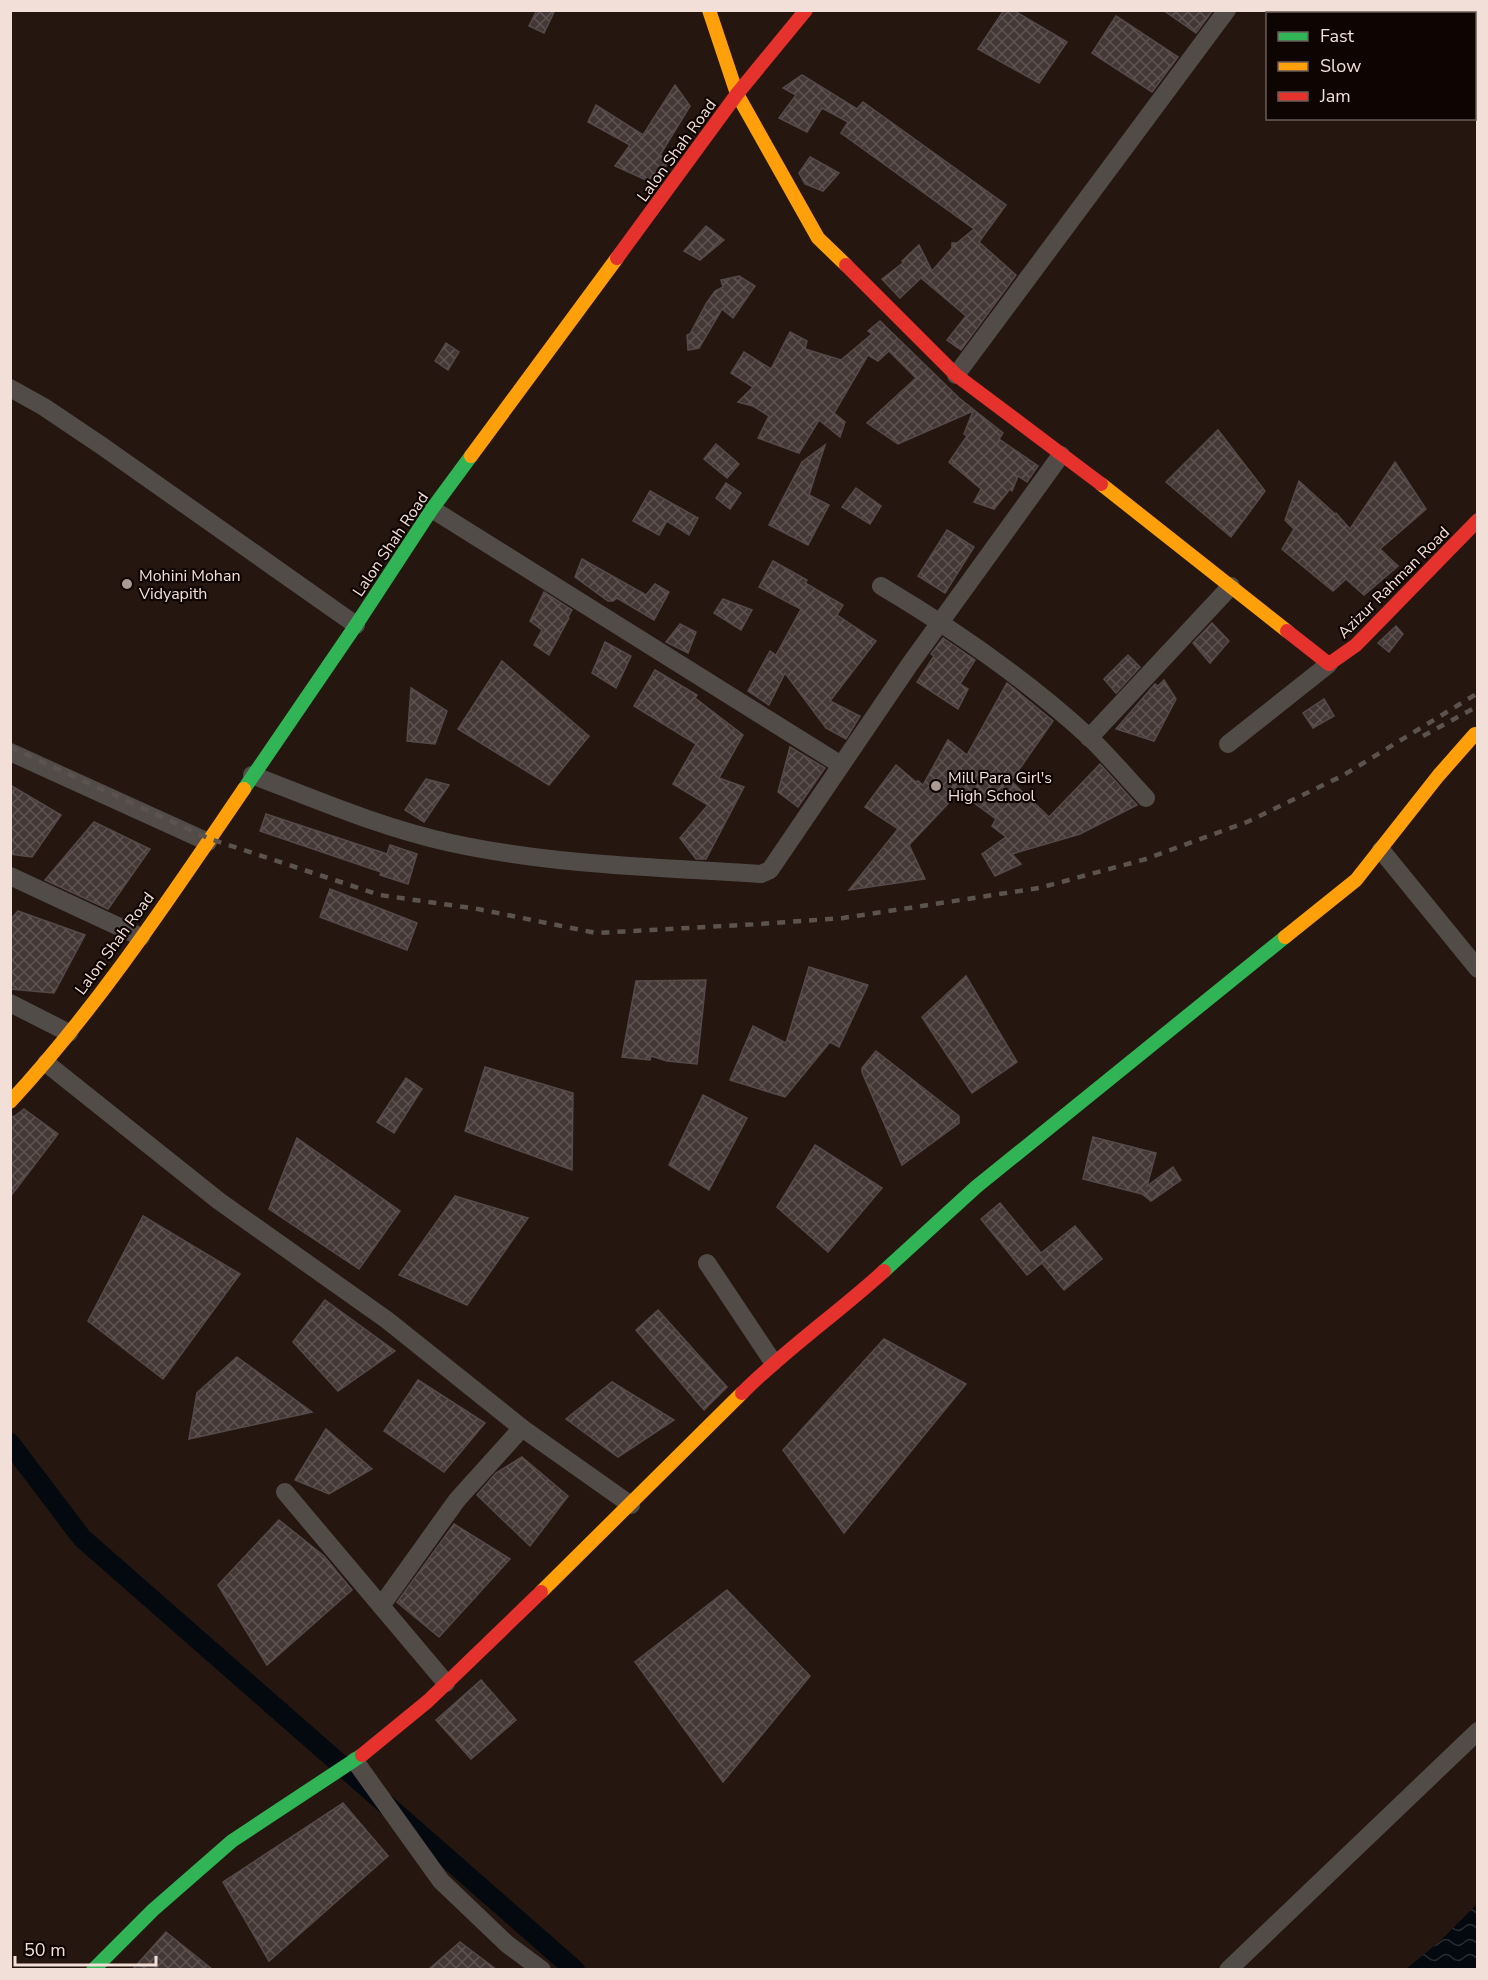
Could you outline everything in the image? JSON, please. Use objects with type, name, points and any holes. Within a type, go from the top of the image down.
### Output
[{"type":"street","points":[[709,10],[737,94],[818,238],[956,375],[1088,473],[1329,664],[1228,744]]},
{"type":"street","name":"Lalon Shah Road","points":[[10,1102],[46,1064],[141,937],[356,625],[432,509],[737,94],[806,10]]},
{"type":"street","points":[[956,375],[1227,10]]},
{"type":"street","points":[[10,388],[44,406],[356,625]]},
{"type":"street","points":[[252,775],[364,818],[449,843],[534,858],[761,874],[770,870],[910,663],[1061,455]]},
{"type":"street","points":[[432,509],[841,765]]},
{"type":"street","name":"Azizur Rahman Road","points":[[1329,664],[1356,645],[1478,520]]},
{"type":"street","points":[[881,586],[941,622],[1020,680],[1089,738],[1146,798]]},
{"type":"street","points":[[1089,738],[1231,586]]},
{"type":"street","points":[[93,1970],[153,1910],[232,1841],[355,1761],[428,1701],[631,1505],[773,1362],[854,1298],[986,1179],[1356,880],[1474,734]]},
{"type":"street","points":[[10,752],[207,842]]},
{"type":"street","points":[[1381,850],[1478,969]]},
{"type":"street","points":[[10,876],[141,937]]},
{"type":"street","points":[[10,1003],[69,1032]]},
{"type":"street","points":[[46,1064],[219,1201],[387,1320],[522,1428],[631,1505]]},
{"type":"street","points":[[707,1263],[773,1362]]},
{"type":"street","points":[[381,1606],[457,1500],[522,1428]]},
{"type":"street","points":[[285,1492],[446,1683]]},
{"type":"street","points":[[1228,1970],[1478,1731]]},
{"type":"street","points":[[355,1761],[441,1881],[507,1944],[542,1970]]},
{"type":"water","points":[[1477,1904],[1477,1969],[1406,1969],[1439,1942]]},
{"type":"building","points":[[537,10],[555,10],[544,33],[529,26]]},
{"type":"building","points":[[1004,10],[1013,10],[1067,42],[1039,83],[978,49]]},
{"type":"building","points":[[1163,10],[1213,10],[1196,33]]},
{"type":"building","points":[[1116,16],[1178,57],[1152,92],[1092,53]]},
{"type":"building","points":[[802,75],[857,109],[863,102],[1006,205],[979,242],[1016,275],[961,350],[947,340],[966,316],[921,278],[900,298],[882,279],[904,262],[902,261],[919,245],[932,271],[952,248],[952,243],[957,243],[974,229],[841,133],[848,122],[822,108],[807,132],[779,118],[796,95],[783,88]]},
{"type":"building","points":[[675,85],[690,106],[660,155],[670,160],[653,183],[615,166],[630,145],[588,122],[596,105],[643,135]]},
{"type":"building","points":[[810,157],[839,173],[823,191],[805,184],[799,173]]},
{"type":"building","points":[[706,226],[724,240],[700,260],[684,251]]},
{"type":"building","points":[[739,276],[755,286],[733,318],[722,309],[699,348],[688,350],[687,335],[690,334],[715,291],[723,287],[721,280]]},
{"type":"building","points":[[880,321],[959,398],[1003,433],[999,439],[1038,466],[1027,482],[1018,476],[1012,491],[1010,489],[994,509],[974,502],[981,489],[949,462],[967,436],[964,434],[973,411],[898,444],[867,423],[916,378],[889,351],[878,361],[868,355],[834,413],[845,422],[840,437],[819,420],[799,453],[758,438],[769,416],[753,406],[738,402],[753,387],[731,373],[744,352],[771,369],[790,332],[807,341],[805,349],[841,360],[872,334],[868,331]]},
{"type":"building","points":[[446,343],[459,352],[448,370],[435,361]]},
{"type":"building","points":[[1218,430],[1265,491],[1231,537],[1166,482]]},
{"type":"building","points":[[716,444],[739,464],[727,478],[704,459]]},
{"type":"building","points":[[825,445],[809,495],[829,505],[808,545],[769,525],[802,462]]},
{"type":"building","points":[[1395,462],[1426,509],[1380,549],[1398,566],[1364,595],[1346,579],[1333,591],[1282,549],[1294,529],[1285,520],[1299,481],[1336,513],[1350,529]]},
{"type":"building","points":[[726,483],[741,493],[730,509],[716,498]]},
{"type":"building","points":[[856,488],[881,506],[870,524],[842,507]]},
{"type":"building","points":[[650,491],[698,518],[689,535],[667,521],[659,535],[633,521]]},
{"type":"building","points":[[947,530],[974,547],[945,593],[918,576]]},
{"type":"building","points":[[582,559],[646,595],[655,584],[669,592],[654,620],[617,598],[608,601],[575,577]]},
{"type":"building","points":[[773,561],[807,580],[805,583],[843,605],[837,615],[876,641],[830,701],[860,716],[846,739],[826,728],[785,673],[769,705],[748,691],[770,651],[776,655],[801,609],[759,587]]},
{"type":"building","points":[[544,592],[572,610],[549,655],[534,645],[542,630],[530,621]]},
{"type":"building","points":[[723,599],[752,610],[741,630],[714,613]]},
{"type":"building","points":[[1212,623],[1229,641],[1210,663],[1193,643]]},
{"type":"building","points":[[680,624],[696,632],[688,653],[666,642]]},
{"type":"building","points":[[1396,626],[1403,634],[1389,652],[1378,643]]},
{"type":"building","points":[[943,638],[975,660],[960,684],[968,689],[958,709],[917,682],[934,656],[931,654]]},
{"type":"building","points":[[605,642],[631,656],[616,688],[592,673]]},
{"type":"building","points":[[1128,655],[1140,667],[1116,693],[1104,679]]},
{"type":"building","points":[[502,661],[589,736],[549,785],[458,729]]},
{"type":"building","points":[[655,670],[697,695],[695,698],[743,735],[719,778],[744,787],[706,859],[696,859],[680,838],[708,805],[673,784],[696,744],[634,706]]},
{"type":"building","points":[[1164,680],[1176,699],[1154,741],[1116,729],[1155,684],[1158,686]]},
{"type":"building","points":[[1007,683],[1053,721],[1011,781],[1049,817],[1100,764],[1137,805],[1080,834],[1012,854],[1021,864],[995,876],[982,854],[1006,837],[992,826],[996,819],[959,792],[909,845],[925,879],[849,890],[898,829],[865,807],[896,765],[923,785],[948,740],[967,755]]},
{"type":"building","points":[[411,688],[447,711],[435,744],[407,741]]},
{"type":"building","points":[[1324,699],[1334,716],[1313,728],[1303,713]]},
{"type":"building","points":[[790,747],[825,768],[798,807],[778,792]]},
{"type":"building","points":[[426,779],[449,785],[424,822],[405,810]]},
{"type":"building","points":[[10,785],[61,815],[32,857],[10,854]]},
{"type":"building","points":[[266,814],[387,854],[390,845],[417,854],[408,884],[380,875],[381,872],[260,831]]},
{"type":"building","points":[[94,822],[150,849],[108,909],[45,880]]},
{"type":"building","points":[[330,889],[417,923],[407,950],[320,917]]},
{"type":"building","points":[[18,911],[85,935],[54,993],[10,989],[10,920]]},
{"type":"building","points":[[809,967],[868,985],[839,1047],[830,1042],[785,1097],[730,1080],[753,1026],[786,1043]]},
{"type":"building","points":[[966,976],[1017,1062],[972,1093],[922,1017]]},
{"type":"building","points":[[706,980],[697,1064],[667,1061],[651,1056],[650,1060],[622,1057],[636,981]]},
{"type":"building","points":[[876,1051],[959,1116],[959,1123],[902,1165],[862,1072],[862,1068]]},
{"type":"building","points":[[485,1067],[573,1093],[572,1170],[465,1131]]},
{"type":"building","points":[[406,1078],[422,1089],[394,1133],[377,1122]]},
{"type":"building","points":[[703,1095],[747,1118],[709,1190],[669,1165]]},
{"type":"building","points":[[24,1109],[58,1134],[10,1197],[10,1117]]},
{"type":"building","points":[[1093,1137],[1156,1153],[1147,1186],[1173,1167],[1181,1180],[1151,1201],[1142,1194],[1083,1179]]},
{"type":"building","points":[[297,1138],[400,1211],[359,1269],[269,1209]]},
{"type":"building","points":[[815,1145],[882,1188],[828,1252],[777,1207]]},
{"type":"building","points":[[455,1196],[528,1218],[467,1305],[399,1275]]},
{"type":"building","points":[[1000,1203],[1041,1253],[1075,1226],[1102,1259],[1064,1290],[1042,1263],[1027,1275],[981,1219]]},
{"type":"building","points":[[143,1216],[240,1274],[163,1379],[88,1321]]},
{"type":"building","points":[[325,1300],[395,1351],[338,1391],[293,1342]]},
{"type":"building","points":[[658,1310],[727,1387],[704,1410],[636,1330]]},
{"type":"building","points":[[884,1339],[966,1384],[844,1533],[783,1450]]},
{"type":"building","points":[[237,1357],[312,1412],[189,1439],[197,1393]]},
{"type":"building","points":[[418,1380],[485,1423],[444,1472],[384,1431]]},
{"type":"building","points":[[612,1382],[674,1420],[618,1457],[566,1419]]},
{"type":"building","points":[[326,1429],[372,1469],[329,1494],[295,1480]]},
{"type":"building","points":[[522,1457],[568,1496],[530,1546],[477,1495],[496,1473]]},
{"type":"building","points":[[279,1520],[324,1556],[352,1590],[267,1665],[218,1585]]},
{"type":"building","points":[[454,1524],[510,1559],[439,1637],[397,1602]]},
{"type":"building","points":[[727,1590],[810,1676],[723,1782],[635,1662]]},
{"type":"building","points":[[481,1680],[516,1720],[471,1759],[436,1720]]},
{"type":"building","points":[[343,1803],[388,1856],[269,1961],[223,1882]]},
{"type":"building","points":[[166,1932],[213,1970],[132,1970]]},
{"type":"building","points":[[460,1942],[497,1970],[428,1970]]},
{"type":"waterway","points":[[10,1443],[82,1538],[575,1970]]},
{"type":"railway","points":[[10,747],[210,839],[380,895],[478,909],[596,933],[843,918],[1039,888],[1146,859],[1247,822],[1342,776],[1478,693]]},
{"type":"railway","points":[[1423,736],[1478,706]]},
{"type":"traffic: fast","points":[[244,789],[432,509],[471,456]]},
{"type":"traffic: fast","points":[[884,1271],[976,1187],[1285,937]]},
{"type":"traffic: fast","points":[[93,1970],[153,1910],[232,1841],[362,1755]]},
{"type":"traffic: slow","points":[[709,10],[737,94],[818,238],[846,265]]},
{"type":"traffic: slow","points":[[471,456],[617,258]]},
{"type":"traffic: slow","points":[[1101,484],[1287,631]]},
{"type":"traffic: slow","points":[[1285,937],[1356,880],[1438,776],[1475,734]]},
{"type":"traffic: slow","points":[[10,1102],[42,1066],[103,989],[161,910],[244,789]]},
{"type":"traffic: slow","points":[[541,1592],[742,1393]]},
{"type":"traffic: jam","points":[[617,258],[737,94],[806,10]]},
{"type":"traffic: jam","points":[[846,265],[956,375],[1101,484]]},
{"type":"traffic: jam","points":[[1287,631],[1329,664],[1356,645],[1478,520]]},
{"type":"traffic: jam","points":[[742,1393],[776,1361],[884,1271]]},
{"type":"traffic: jam","points":[[362,1755],[428,1701],[541,1592]]},
{"type":"place","name":"Mohini Mohan Vidyapith","points":[[127,584]]},
{"type":"place","name":"Mill Para Girl's High School","points":[[936,786]]}]
